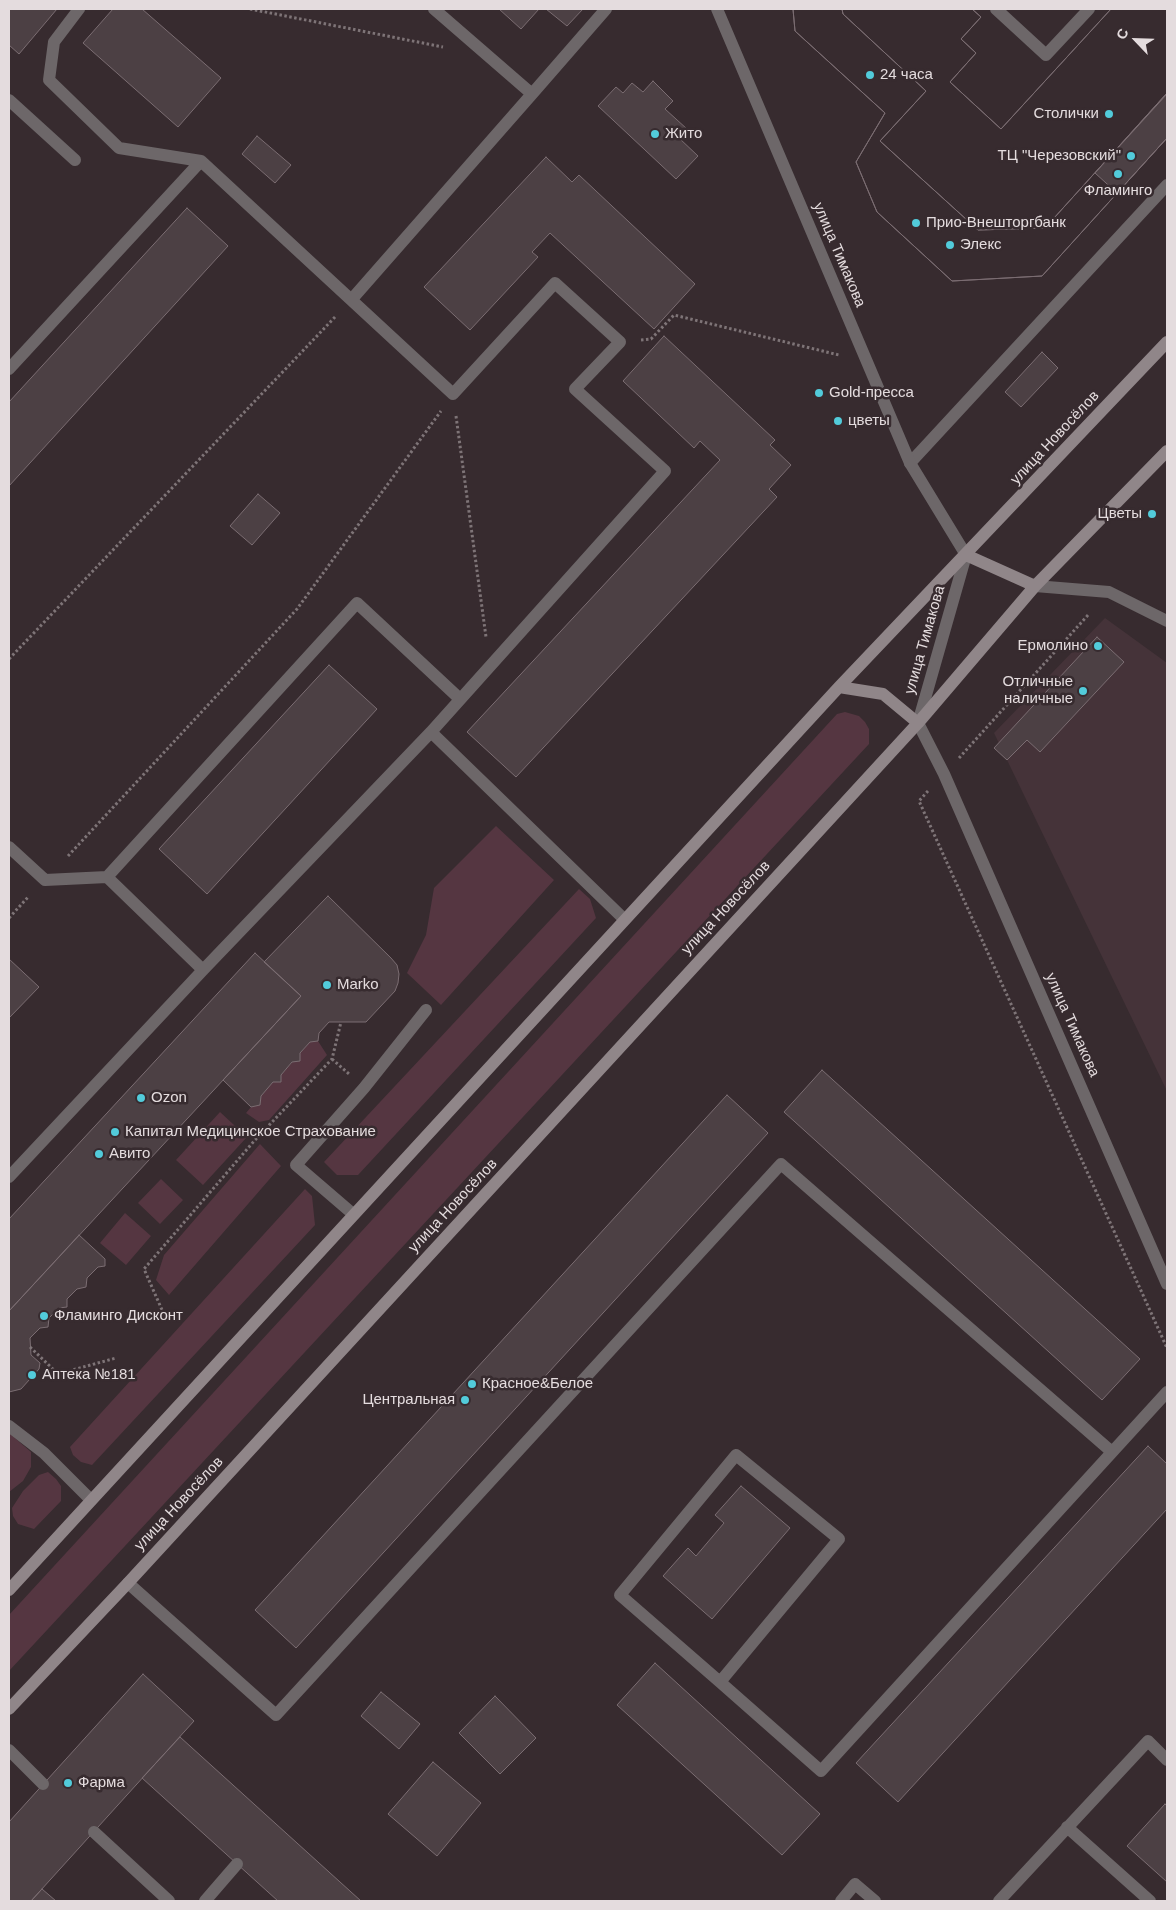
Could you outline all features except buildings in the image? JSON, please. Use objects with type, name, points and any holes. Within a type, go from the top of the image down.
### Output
[{"type":"main road","name":"улица Новосёлов","points":[[9,1590],[839,687],[1166,345]]},
{"type":"main road","name":"улица Новосёлов","points":[[9,1709],[128,1584],[918,723],[1035,586],[1167,451]]},
{"type":"main road","points":[[966,555],[1035,586]]},
{"type":"main road","points":[[839,687],[883,694],[918,723]]},
{"type":"street","points":[[9,1178],[203,970],[431,732],[665,471],[575,389],[620,342],[555,283],[453,394],[202,161],[119,148],[49,80],[54,42],[79,9]]},
{"type":"street","points":[[434,9],[532,94]]},
{"type":"street","points":[[352,299],[606,9]]},
{"type":"street","name":"улица Тимакова","points":[[717,9],[910,463],[966,555],[918,723],[944,774],[1167,1284]]},
{"type":"street","points":[[996,9],[1046,55],[1088,9]]},
{"type":"street","points":[[9,100],[75,160]]},
{"type":"street","points":[[9,369],[202,161]]},
{"type":"street","points":[[910,463],[1167,184]]},
{"type":"street","points":[[1035,586],[1109,592],[1167,621]]},
{"type":"street","points":[[9,847],[45,880],[107,877],[357,603],[460,699]]},
{"type":"street","points":[[431,732],[624,919]]},
{"type":"street","points":[[107,877],[203,970]]},
{"type":"street","points":[[353,1214],[296,1165],[364,1088],[426,1010]]},
{"type":"street","points":[[128,1584],[276,1715],[781,1164],[1112,1452]]},
{"type":"street","points":[[720,1682],[839,1539],[736,1455],[620,1595],[821,1771],[1167,1392]]},
{"type":"street","points":[[9,1426],[44,1453],[91,1500]]},
{"type":"street","points":[[999,1901],[1148,1741],[1167,1760]]},
{"type":"street","points":[[9,1750],[43,1784]]},
{"type":"street","points":[[1067,1827],[1150,1901]]},
{"type":"street","points":[[94,1832],[169,1901]]},
{"type":"street","points":[[205,1901],[237,1864]]},
{"type":"street","points":[[841,1901],[855,1884],[875,1901]]},
{"type":"path","points":[[250,9],[451,49]]},
{"type":"path","points":[[9,658],[352,299]]},
{"type":"path","points":[[620,342],[652,339],[674,314],[867,361]]},
{"type":"path","points":[[453,394],[490,665]]},
{"type":"path","points":[[9,918],[297,608],[453,394]]},
{"type":"path","points":[[1109,592],[919,801],[1167,1348]]},
{"type":"path","points":[[166,1319],[144,1269],[255,1140],[332,1059],[341,1022]]},
{"type":"path","points":[[30,1347],[58,1374],[116,1358]]},
{"type":"shaded area","points":[[1105,618],[1167,663],[1167,1091],[994,733]]},
{"type":"shaded area","points":[[845,712],[859,716],[865,722],[869,729],[869,744],[9,1671],[9,1615],[837,714]]},
{"type":"shaded area","points":[[496,826],[554,880],[441,1005],[407,973],[426,935],[434,888]]},
{"type":"shaded area","points":[[579,889],[590,899],[596,918],[358,1175],[337,1175],[324,1162]]},
{"type":"shaded area","points":[[318,1041],[327,1055],[269,1120],[259,1122],[246,1113],[251,1107],[260,1105],[261,1096],[273,1082],[281,1082],[281,1075],[310,1042]]},
{"type":"shaded area","points":[[220,1112],[247,1137],[203,1185],[176,1160]]},
{"type":"shaded area","points":[[260,1144],[281,1166],[169,1295],[156,1280],[164,1255]]},
{"type":"shaded area","points":[[161,1179],[183,1200],[160,1224],[138,1203]]},
{"type":"shaded area","points":[[305,1189],[312,1196],[315,1225],[92,1465],[81,1462],[73,1455],[70,1447]]},
{"type":"shaded area","points":[[125,1213],[151,1236],[126,1265],[100,1243]]},
{"type":"shaded area","points":[[9,1433],[31,1452],[31,1467],[23,1481],[9,1492]]},
{"type":"shaded area","points":[[48,1472],[61,1486],[61,1501],[34,1529],[18,1524],[13,1516],[12,1508],[23,1491],[39,1475]]},
{"type":"place","name":"24 часа","points":[[870,75]]},
{"type":"place","name":"Столички","points":[[1109,114]]},
{"type":"place","name":"Жито","points":[[655,134]]},
{"type":"place","name":"ТЦ \"Черезовский\"","points":[[1131,156]]},
{"type":"place","name":"Фламинго","points":[[1118,174]]},
{"type":"place","name":"Прио-Внешторгбанк","points":[[916,223]]},
{"type":"place","name":"Элекс","points":[[950,245]]},
{"type":"place","name":"Gold-пресса","points":[[819,393]]},
{"type":"place","name":"цветы","points":[[838,421]]},
{"type":"place","name":"Цветы","points":[[1152,514]]},
{"type":"place","name":"Ермолино","points":[[1098,646]]},
{"type":"place","name":"Отличные наличные","points":[[1083,691]]},
{"type":"place","name":"Marko","points":[[327,985]]},
{"type":"place","name":"Ozon","points":[[141,1098]]},
{"type":"place","name":"Капитал Медицинское Страхование","points":[[115,1132]]},
{"type":"place","name":"Авито","points":[[99,1154]]},
{"type":"place","name":"Фламинго Дисконт","points":[[44,1316]]},
{"type":"place","name":"Аптека №181","points":[[32,1375]]},
{"type":"place","name":"Красное&Белое","points":[[472,1384]]},
{"type":"place","name":"Центральная","points":[[465,1400]]},
{"type":"place","name":"Фарма","points":[[68,1783]]}]
